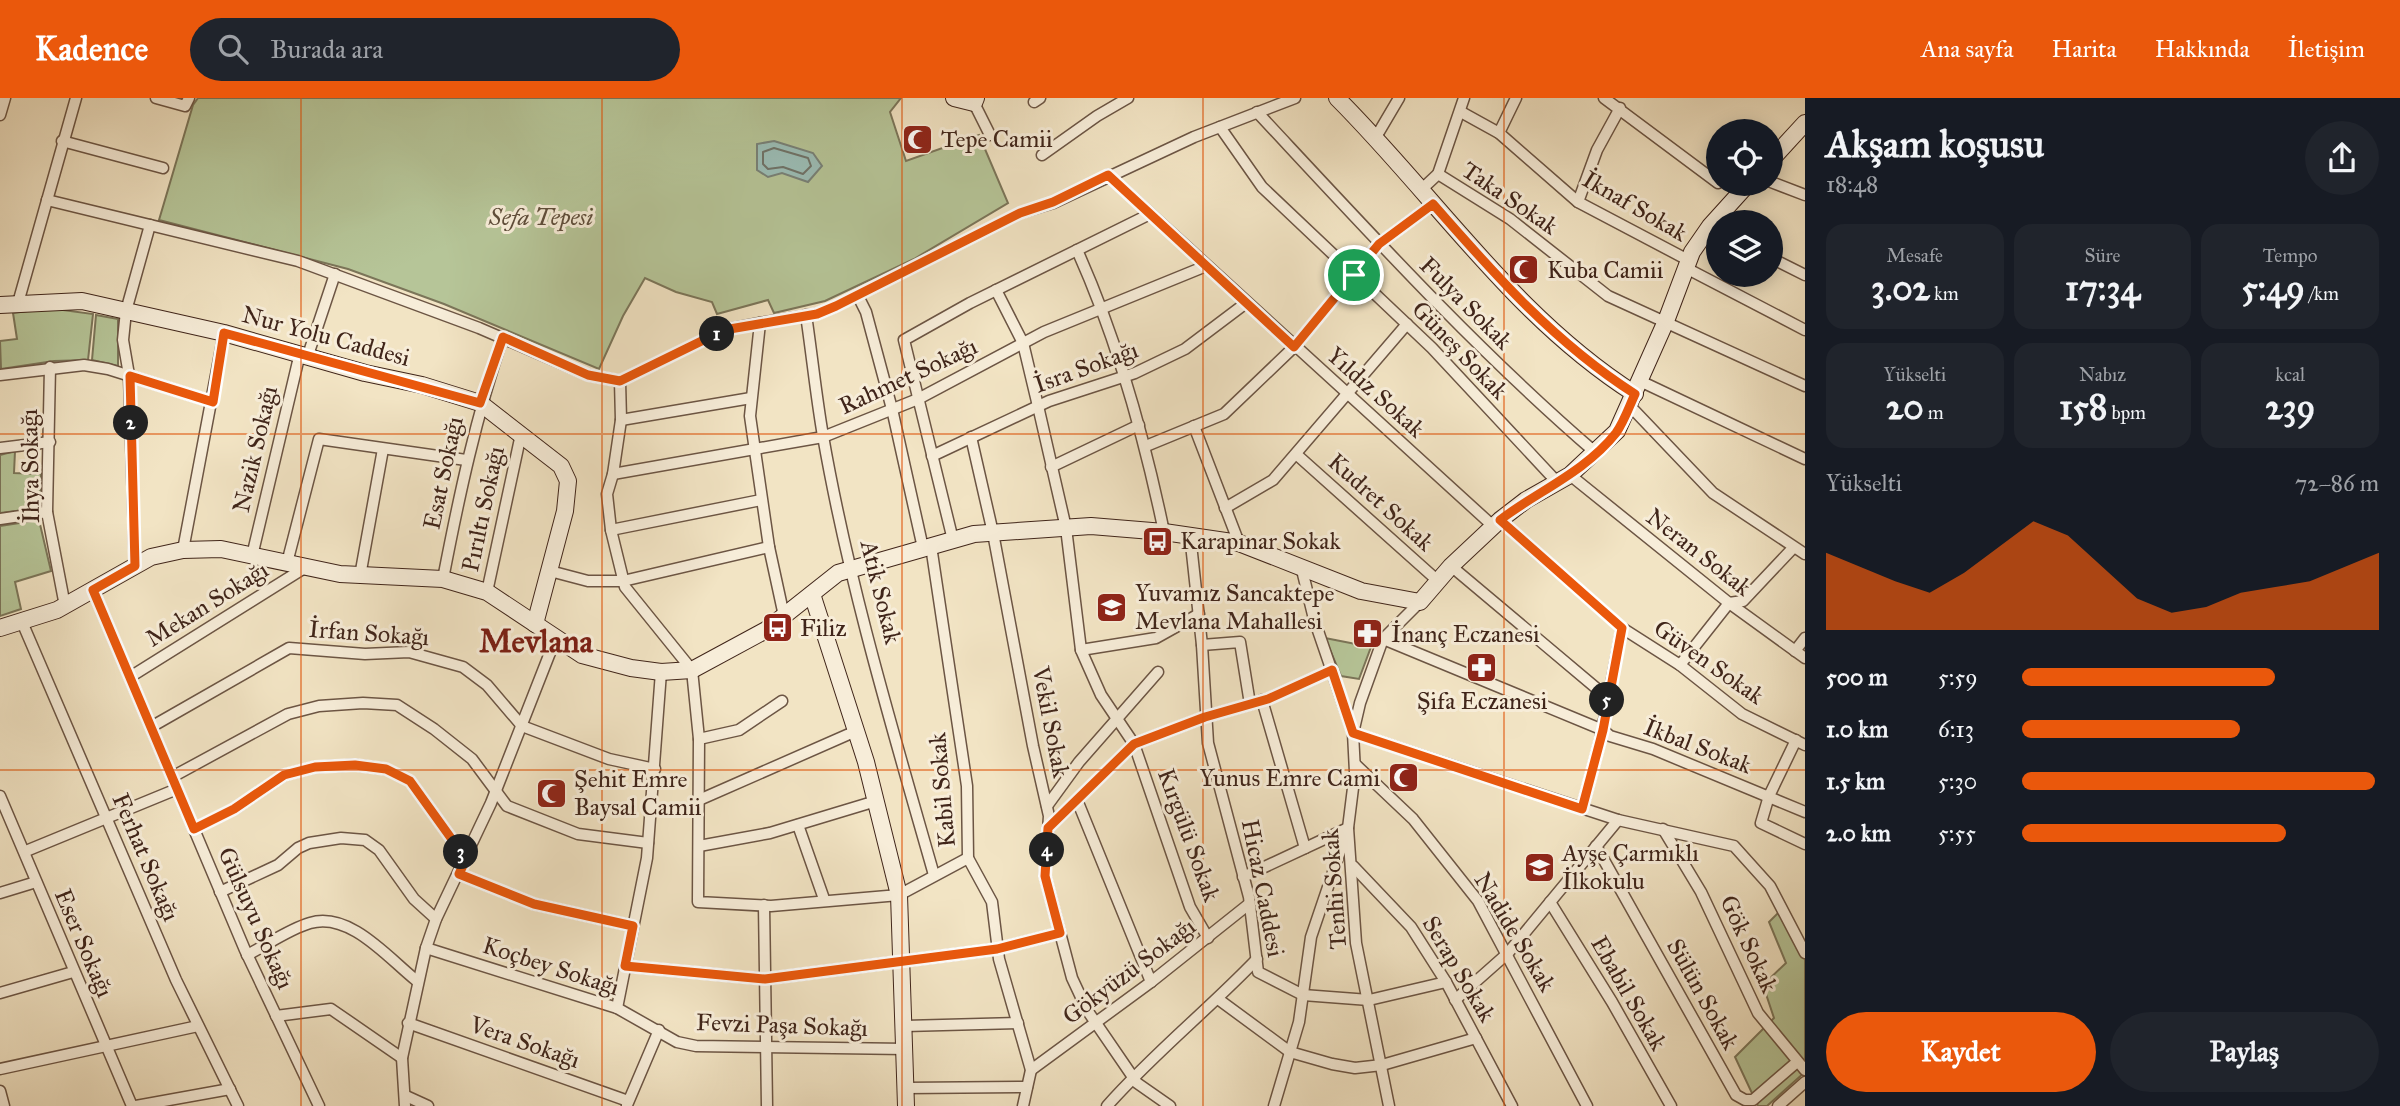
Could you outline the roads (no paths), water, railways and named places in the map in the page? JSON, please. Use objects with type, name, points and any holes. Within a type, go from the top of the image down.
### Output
[{"type":"main road","points":[[954,98],[975,100]]},
{"type":"main road","points":[[1342,100],[1513,295],[1545,327],[1596,370],[1635,394]]},
{"type":"main road","points":[[1783,147],[1805,123]]},
{"type":"main road","points":[[1727,210],[1737,196]]},
{"type":"main road","points":[[0,628],[65,606],[151,557],[183,550],[221,549],[360,576],[443,579],[487,592],[555,640],[582,655],[631,668],[661,672],[692,670],[766,630],[838,573],[953,540],[993,533],[1066,528],[1164,532],[1239,543],[1302,570],[1375,595],[1420,602],[1451,566],[1497,523],[1596,453],[1617,432],[1666,321],[1687,264],[1706,239]]},
{"type":"main road","name":"Nur Yolu Caddesi","points":[[0,304],[82,301],[224,333],[480,403],[561,466],[568,481],[565,511],[550,571]]},
{"type":"main road","points":[[535,624],[550,571]]},
{"type":"main road","points":[[812,594],[856,731],[899,895],[906,1106]]},
{"type":"street","points":[[0,115],[5,98]]},
{"type":"street","points":[[18,303],[76,98]]},
{"type":"street","points":[[156,98],[185,106],[189,98]]},
{"type":"street","points":[[1042,155],[1097,116],[1128,98]]},
{"type":"street","points":[[47,200],[298,261],[503,337],[588,375],[620,381],[724,330],[817,314],[858,296],[1020,213],[1053,202],[1108,175],[1294,98]]},
{"type":"street","points":[[1377,137],[1399,98]]},
{"type":"street","points":[[1422,189],[1438,174],[1464,98]]},
{"type":"street","points":[[1499,133],[1516,98]]},
{"type":"street","points":[[1604,98],[1706,173]]},
{"type":"street","points":[[975,100],[990,135]]},
{"type":"street","points":[[1578,202],[1597,150],[1620,108]]},
{"type":"street","name":"Fulya Sokak","points":[[1257,112],[1440,309],[1529,395],[1596,453]]},
{"type":"street","name":"İknaf Sokak","points":[[1461,112],[1499,133],[1578,202],[1805,330]]},
{"type":"street","name":"Güneş Sokak","points":[[1220,127],[1262,187],[1407,324],[1563,478]]},
{"type":"street","points":[[62,141],[163,168]]},
{"type":"street","name":"Taka Sokak","points":[[1438,174],[1510,219],[1608,296],[1805,386]]},
{"type":"street","name":"Yıldız Sokak","points":[[1108,175],[1294,347],[1497,523]]},
{"type":"street","points":[[1783,187],[1805,195]]},
{"type":"street","points":[[1146,446],[1224,414],[1294,347],[1379,244],[1433,204]]},
{"type":"street","points":[[953,540],[904,340],[996,290],[1150,214]]},
{"type":"street","points":[[135,566],[130,376],[123,340],[126,311],[150,225]]},
{"type":"street","points":[[1077,250],[1103,308],[1146,446],[1164,532]]},
{"type":"street","points":[[1783,263],[1805,275]]},
{"type":"street","name":"Rahmet Sokağı","points":[[613,474],[824,438],[918,399],[1023,343],[1206,265]]},
{"type":"street","name":"Nazik Sokağı","points":[[252,556],[304,354],[335,274]]},
{"type":"street","name":"Kırgülü Sokak","points":[[996,290],[1023,343],[1038,406],[1066,528],[1081,650],[1101,695],[1134,744],[1190,907],[1208,938]]},
{"type":"street","name":"Kabil Sokak","points":[[858,296],[866,313],[927,547],[967,786],[968,858],[992,902],[997,949],[1031,1070],[1023,1106]]},
{"type":"street","name":"İsra Sokağı","points":[[932,456],[1038,406],[1124,377],[1185,349],[1246,303]]},
{"type":"street","name":"Atik Sokak","points":[[806,315],[824,438],[852,569],[906,783],[934,875]]},
{"type":"street","points":[[760,323],[751,398],[753,448],[769,547],[784,616]]},
{"type":"street","points":[[1225,508],[1273,480],[1407,324]]},
{"type":"street","points":[[183,550],[224,333]]},
{"type":"street","name":"Esat Sokağı","points":[[443,579],[480,403],[503,337]]},
{"type":"street","points":[[0,375],[50,367],[85,365],[213,402]]},
{"type":"street","name":"İhya Sokağı","points":[[50,367],[47,512],[65,606]]},
{"type":"street","points":[[620,381],[621,419],[613,474],[607,494],[611,530],[625,587],[692,670],[699,739],[698,902],[764,905],[899,895],[968,858]]},
{"type":"street","points":[[1635,394],[1805,459]]},
{"type":"street","points":[[1635,394],[1713,493],[1805,554]]},
{"type":"street","points":[[621,419],[751,398]]},
{"type":"street","points":[[1051,467],[1139,425]]},
{"type":"street","points":[[1194,426],[1239,543]]},
{"type":"street","name":"Pırıltı Sokağı","points":[[487,592],[521,434]]},
{"type":"street","name":"Vekil Sokak","points":[[971,437],[993,533],[1032,746],[1047,806],[1045,876],[1072,978],[1096,1023],[1133,1077],[1170,1106]]},
{"type":"street","points":[[287,563],[319,439],[466,460]]},
{"type":"street","points":[[0,448],[50,442]]},
{"type":"street","points":[[360,576],[383,449]]},
{"type":"street","name":"Kudret Sokak","points":[[1296,454],[1438,581]]},
{"type":"street","name":"Neran Sokak","points":[[1563,478],[1805,658]]},
{"type":"street","points":[[611,530],[761,500]]},
{"type":"street","points":[[0,519],[47,512]]},
{"type":"street","name":"Güven Sokak","points":[[1497,523],[1622,628],[1680,665],[1742,714],[1801,742]]},
{"type":"street","name":"Hicaz Caddesi","points":[[1190,535],[1209,743],[1249,904],[1258,972],[1303,995],[1368,1000],[1446,982]]},
{"type":"street","points":[[550,571],[588,581],[623,581],[769,547]]},
{"type":"street","points":[[1680,665],[1729,603],[1743,601],[1793,548]]},
{"type":"street","points":[[1451,566],[1608,698]]},
{"type":"street","name":"Mekan Sokağı","points":[[130,677],[306,567]]},
{"type":"street","points":[[1302,570],[1314,619],[1353,733],[1618,820],[1734,846],[1744,853],[1770,886],[1805,953]]},
{"type":"street","name":"Gülsuyu Sokağı","points":[[93,590],[247,955],[319,1106]]},
{"type":"street","name":"Tenhi Sokak","points":[[1389,1106],[1356,943],[1353,866],[1348,828],[1356,765],[1353,733],[1360,702],[1382,639],[1420,602]]},
{"type":"street","points":[[1081,650],[1156,638],[1199,614]]},
{"type":"street","name":"Ferhat Sokağı","points":[[22,622],[198,1026],[238,1106]]},
{"type":"street","points":[[1582,809],[1603,730],[1622,628]]},
{"type":"street","points":[[1796,651],[1805,638]]},
{"type":"street","name":"İkbal Sokak","points":[[1382,639],[1603,730],[1610,736],[1653,749],[1805,812]]},
{"type":"street","points":[[428,1106],[405,1101],[402,1058],[417,981],[436,919],[497,790],[555,640]]},
{"type":"street","points":[[1202,645],[1240,642],[1250,704]]},
{"type":"street","name":"İrfan Sokağı","points":[[151,727],[289,648],[365,654],[410,652],[463,667],[487,685],[522,726],[609,759],[655,769]]},
{"type":"street","points":[[1048,828],[1134,744],[1205,717],[1262,700],[1332,670]]},
{"type":"street","points":[[617,1008],[648,843],[661,672]]},
{"type":"street","points":[[1047,806],[1116,718],[1158,672]]},
{"type":"street","points":[[1262,700],[1305,848]]},
{"type":"street","points":[[699,739],[739,730],[782,701]]},
{"type":"street","points":[[172,777],[288,714],[319,706],[363,702],[397,705],[434,729],[472,759],[507,806],[578,834],[648,843]]},
{"type":"street","points":[[699,800],[856,731]]},
{"type":"street","points":[[1801,742],[1769,796],[1761,823],[1805,844]]},
{"type":"street","points":[[194,829],[234,809],[284,775],[315,767],[355,765],[386,769],[410,781],[466,859]]},
{"type":"street","name":"Nadide Sokak","points":[[1356,765],[1413,819],[1478,901],[1587,1106]]},
{"type":"street","points":[[26,851],[177,789]]},
{"type":"street","name":"Eser Sokağı","points":[[0,796],[3,812],[26,851],[36,882],[74,972],[134,1106]]},
{"type":"street","points":[[1077,800],[1151,982]]},
{"type":"street","points":[[699,846],[797,825],[876,801]]},
{"type":"street","points":[[1455,1000],[1508,953],[1618,820]]},
{"type":"street","points":[[797,825],[824,899]]},
{"type":"street","points":[[1243,877],[1348,828]]},
{"type":"street","points":[[1274,1106],[1303,995],[1311,937],[1348,828]]},
{"type":"street","name":"Gök Sokak","points":[[1663,829],[1701,892],[1758,1013],[1801,1066]]},
{"type":"street","points":[[220,892],[278,865],[298,848],[309,843],[341,838],[365,840],[379,850],[414,899],[436,919]]},
{"type":"street","name":"Sülün Sokak","points":[[1596,846],[1736,1095],[1745,1100],[1753,1100],[1801,1066]]},
{"type":"street","name":"Serap Sokak","points":[[1353,866],[1411,927],[1446,982],[1512,1106]]},
{"type":"street","points":[[459,874],[534,904],[633,926]]},
{"type":"street","points":[[0,893],[36,882]]},
{"type":"street","name":"Ebabil Sokak","points":[[1550,902],[1612,1002],[1671,1106]]},
{"type":"street","name":"Gökyüzü Sokağı","points":[[1031,1070],[1151,982],[1249,904]]},
{"type":"street","points":[[764,905],[767,1106]]},
{"type":"street","points":[[247,955],[311,922],[328,921],[342,924],[357,932],[417,981]]},
{"type":"street","points":[[625,966],[765,979],[997,949],[1060,933]]},
{"type":"street","name":"Koçbey Sokağı","points":[[426,948],[617,1008],[659,1030]]},
{"type":"street","points":[[1107,1106],[1133,1077],[1257,959]]},
{"type":"street","points":[[0,993],[74,972]]},
{"type":"street","points":[[1218,999],[1290,1052],[1332,1065],[1355,1068],[1382,1065],[1476,1038]]},
{"type":"street","points":[[276,1016],[331,1009],[402,1058]]},
{"type":"street","name":"Vera Sokağı","points":[[408,1023],[627,1103]]},
{"type":"street","points":[[905,1026],[1018,1023]]},
{"type":"street","points":[[0,1069],[198,1026]]},
{"type":"street","points":[[627,1103],[659,1030]]},
{"type":"street","name":"Fevzi Paşa Sokağı","points":[[659,1030],[677,1042],[696,1046],[906,1049]]},
{"type":"street","points":[[1778,1106],[1805,1082]]},
{"type":"street","points":[[906,1088],[1027,1087]]},
{"type":"street","points":[[134,1106],[230,1089]]},
{"type":"street","points":[[0,1091],[4,1106]]},
{"type":"water","points":[[774,141],[813,153],[822,166],[808,182],[782,173],[768,177],[757,170],[757,144]]},
{"type":"place","name":"Tepe Camii","points":[[918,139]]},
{"type":"place","name":"Kuba Camii","points":[[1524,270]]},
{"type":"place","name":"Karapınar Sokak","points":[[1157,541]]},
{"type":"place","name":"Yuvamız Sancaktepe Mevlana Mahallesi","points":[[1112,607]]},
{"type":"place","name":"Filiz","points":[[777,628]]},
{"type":"place","name":"İnanç Eczanesi","points":[[1368,634]]},
{"type":"place","name":"Şifa Eczanesi","points":[[1482,667]]},
{"type":"place","name":"Yunus Emre Cami","points":[[1403,778]]},
{"type":"place","name":"Şehit Emre Baysal Camii","points":[[551,793]]},
{"type":"place","name":"Ayşe Çarmıklı İlkokulu","points":[[1539,867]]},
{"type":"district","name":"Mevlana","points":[[536,641]]},
{"type":"park label","name":"Sefa Tepesi","points":[[541,217]]}]
